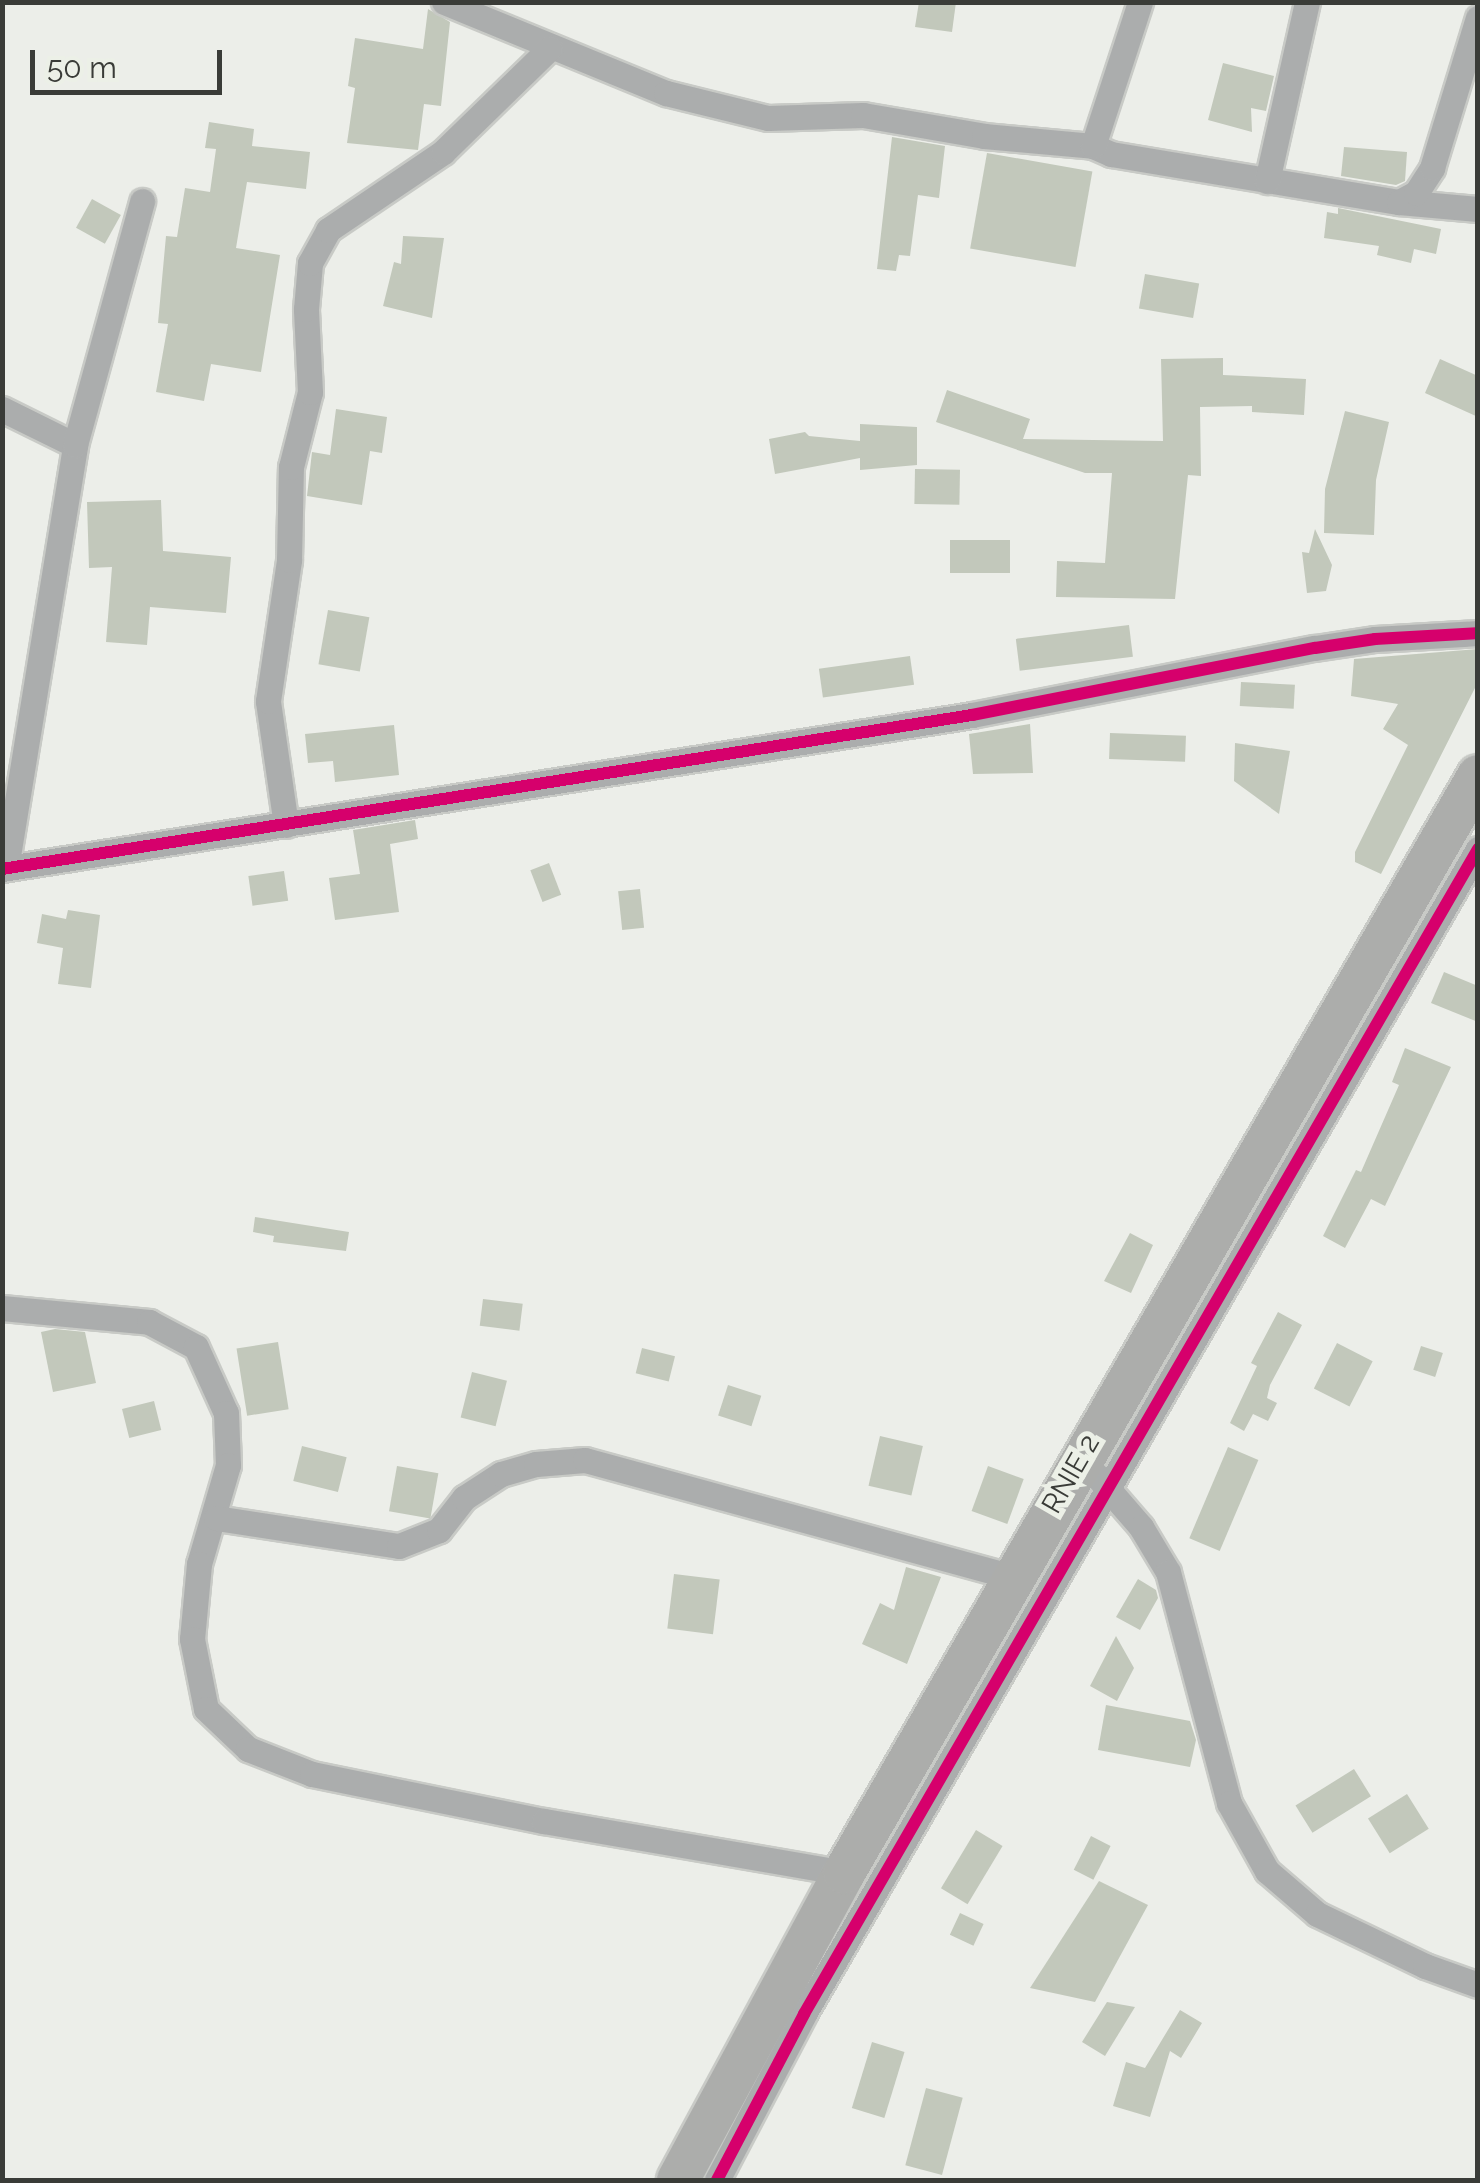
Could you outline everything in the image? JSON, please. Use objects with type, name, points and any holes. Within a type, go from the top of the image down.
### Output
[{"type":"highway","name":"RNIE 2","points":[[678,2180],[844,1873],[1012,1577],[1093,1472],[1475,787]]},
{"type":"street","points":[[444,2],[666,93],[768,118],[862,115],[984,136],[1092,146],[1111,154],[1399,202],[1478,209]]},
{"type":"street","points":[[1092,146],[1140,2]]},
{"type":"street","points":[[1267,181],[1307,2]]},
{"type":"street","points":[[1399,202],[1416,193],[1432,168],[1478,18]]},
{"type":"street","points":[[286,826],[268,700],[289,560],[291,467],[310,392],[306,309],[310,263],[328,230],[443,152],[550,48]]},
{"type":"street","points":[[142,202],[75,445],[4,868],[972,714],[1330,646],[1478,633]]},
{"type":"street","points":[[2,409],[75,445]]},
{"type":"street","points":[[717,2180],[1093,1472],[1478,849]]},
{"type":"street","points":[[2,1308],[149,1322],[196,1347],[226,1413],[228,1465],[216,1518],[199,1564],[192,1639],[206,1709],[248,1749],[312,1774],[544,1821],[844,1873]]},
{"type":"street","points":[[216,1518],[399,1546],[438,1530],[464,1498],[502,1474],[536,1464],[586,1460],[1012,1577]]},
{"type":"street","points":[[1093,1472],[1142,1527],[1168,1572],[1229,1803],[1267,1872],[1317,1914],[1425,1966],[1478,1985]]},
{"type":"building","points":[[919,2],[956,2],[952,32],[915,27]]},
{"type":"building","points":[[428,9],[450,22],[441,106],[424,104],[418,150],[347,143],[355,88],[348,86],[355,38],[423,49]]},
{"type":"building","points":[[1223,63],[1274,76],[1266,111],[1251,108],[1252,132],[1208,120]]},
{"type":"building","points":[[209,122],[254,129],[252,146],[310,152],[306,189],[247,182],[236,248],[280,255],[261,372],[211,364],[204,401],[156,392],[168,324],[158,323],[166,236],[177,237],[185,188],[210,192],[216,149],[205,148]]},
{"type":"building","points":[[892,137],[945,146],[939,198],[918,195],[910,256],[899,255],[896,271],[877,269]]},
{"type":"building","points":[[1344,147],[1407,152],[1405,181],[1396,185],[1341,176]]},
{"type":"building","points":[[987,153],[1092,172],[1076,267],[970,249]]},
{"type":"building","points":[[92,199],[121,215],[105,244],[76,228]]},
{"type":"building","points":[[1338,208],[1441,229],[1436,254],[1414,249],[1411,263],[1377,255],[1379,246],[1324,238],[1327,212],[1338,214]]},
{"type":"building","points":[[403,236],[444,238],[432,318],[383,306],[394,262],[401,264]]},
{"type":"building","points":[[1145,274],[1199,284],[1193,318],[1139,308]]},
{"type":"building","points":[[1223,358],[1223,375],[1306,379],[1304,415],[1252,412],[1252,406],[1200,407],[1201,476],[1188,475],[1175,599],[1056,597],[1057,561],[1105,563],[1112,473],[1085,473],[936,422],[947,390],[1030,419],[1023,439],[1163,441],[1161,359]]},
{"type":"building","points":[[1440,359],[1478,376],[1478,417],[1425,393]]},
{"type":"building","points":[[336,409],[387,417],[382,453],[370,451],[362,505],[307,496],[312,452],[330,455]]},
{"type":"building","points":[[1345,411],[1389,422],[1376,480],[1374,535],[1324,533],[1325,489]]},
{"type":"building","points":[[860,424],[917,427],[917,465],[860,470],[860,458],[775,474],[769,439],[805,432],[809,436],[860,441]]},
{"type":"building","points":[[915,469],[960,470],[959,505],[914,504]]},
{"type":"building","points":[[161,500],[163,551],[231,557],[226,613],[150,607],[147,645],[106,642],[112,567],[89,568],[87,502]]},
{"type":"building","points":[[1315,529],[1332,565],[1326,591],[1307,593],[1302,552],[1309,553]]},
{"type":"building","points":[[950,540],[1010,540],[1010,573],[950,573]]},
{"type":"building","points":[[328,610],[369,617],[360,671],[318,664]]},
{"type":"building","points":[[1129,625],[1133,657],[1020,671],[1016,639]]},
{"type":"building","points":[[1478,649],[1478,682],[1381,874],[1355,862],[1355,852],[1408,745],[1383,729],[1398,704],[1351,696],[1354,659]]},
{"type":"building","points":[[910,656],[914,685],[823,698],[819,669]]},
{"type":"building","points":[[1241,682],[1295,685],[1294,709],[1240,706]]},
{"type":"building","points":[[1030,724],[1033,773],[973,774],[969,734]]},
{"type":"building","points":[[394,725],[399,775],[335,782],[333,761],[308,763],[305,734]]},
{"type":"building","points":[[1110,733],[1186,736],[1185,762],[1109,759]]},
{"type":"building","points":[[1235,743],[1290,751],[1279,814],[1234,781]]},
{"type":"building","points":[[415,820],[418,839],[390,844],[399,912],[335,920],[329,878],[360,874],[353,830]]},
{"type":"building","points":[[549,863],[561,895],[543,902],[530,870]]},
{"type":"building","points":[[284,871],[288,901],[253,906],[248,876]]},
{"type":"building","points":[[640,889],[644,928],[622,930],[618,891]]},
{"type":"building","points":[[68,910],[100,915],[91,988],[58,984],[63,948],[37,943],[42,914],[66,919]]},
{"type":"building","points":[[1444,972],[1478,986],[1478,1022],[1431,1003]]},
{"type":"building","points":[[1405,1048],[1451,1067],[1385,1206],[1371,1199],[1345,1248],[1323,1236],[1356,1170],[1361,1172],[1399,1085],[1392,1082]]},
{"type":"building","points":[[255,1217],[349,1232],[346,1251],[273,1242],[274,1236],[253,1232]]},
{"type":"building","points":[[1130,1233],[1153,1245],[1131,1293],[1104,1281]]},
{"type":"building","points":[[483,1299],[523,1304],[519,1331],[480,1326]]},
{"type":"building","points":[[1278,1312],[1302,1325],[1270,1385],[1267,1398],[1277,1403],[1268,1421],[1253,1414],[1244,1431],[1230,1423],[1257,1366],[1251,1363]]},
{"type":"building","points":[[41,1332],[85,1332],[96,1383],[53,1392]]},
{"type":"building","points":[[278,1342],[289,1409],[247,1416],[237,1349]]},
{"type":"building","points":[[1337,1343],[1373,1361],[1349,1407],[1314,1388]]},
{"type":"building","points":[[1421,1346],[1443,1353],[1435,1377],[1413,1370]]},
{"type":"building","points":[[642,1348],[675,1356],[669,1381],[636,1373]]},
{"type":"building","points":[[472,1372],[507,1381],[496,1426],[461,1418]]},
{"type":"building","points":[[728,1385],[761,1396],[751,1426],[718,1415]]},
{"type":"building","points":[[154,1401],[161,1430],[129,1438],[122,1409]]},
{"type":"building","points":[[880,1436],[923,1446],[911,1496],[869,1486]]},
{"type":"building","points":[[302,1446],[347,1457],[338,1492],[293,1481]]},
{"type":"building","points":[[1228,1447],[1258,1460],[1220,1551],[1189,1538]]},
{"type":"building","points":[[397,1466],[438,1473],[430,1519],[389,1511]]},
{"type":"building","points":[[988,1466],[1024,1479],[1007,1524],[972,1511]]},
{"type":"building","points":[[906,1567],[941,1577],[907,1664],[862,1644],[880,1603],[894,1610]]},
{"type":"building","points":[[674,1574],[720,1580],[713,1634],[667,1629]]},
{"type":"building","points":[[1138,1579],[1156,1590],[1158,1598],[1140,1630],[1116,1617]]},
{"type":"building","points":[[1116,1636],[1134,1668],[1117,1701],[1090,1686]]},
{"type":"building","points":[[1106,1705],[1190,1721],[1196,1740],[1190,1767],[1098,1750]]},
{"type":"building","points":[[1354,1769],[1371,1796],[1312,1833],[1295,1806]]},
{"type":"building","points":[[1407,1794],[1429,1829],[1390,1853],[1368,1818]]},
{"type":"building","points":[[976,1830],[1003,1846],[968,1904],[941,1888]]},
{"type":"building","points":[[1091,1836],[1111,1846],[1093,1880],[1074,1870]]},
{"type":"building","points":[[1099,1881],[1148,1905],[1095,2002],[1030,1988]]},
{"type":"building","points":[[960,1913],[984,1924],[973,1946],[950,1935]]},
{"type":"building","points":[[1107,2002],[1135,2007],[1105,2056],[1082,2042]]},
{"type":"building","points":[[1180,2010],[1202,2023],[1181,2058],[1170,2051],[1150,2117],[1113,2106],[1126,2062],[1145,2068]]},
{"type":"building","points":[[872,2042],[905,2052],[884,2118],[852,2108]]},
{"type":"building","points":[[926,2088],[963,2098],[942,2175],[905,2165]]},
{"type":"cycle path","points":[[2,869],[972,715],[1315,648],[1375,639],[1478,633]]},
{"type":"cycle path","points":[[717,2180],[804,2014],[1478,849]]}]
